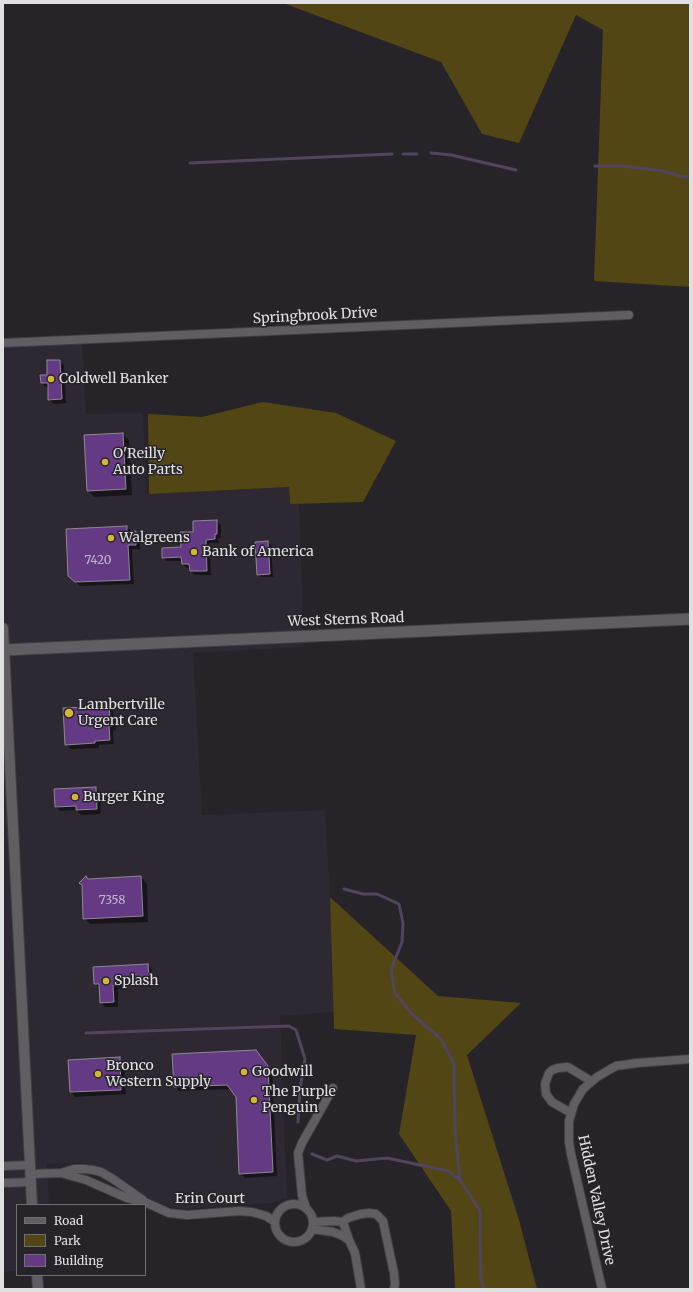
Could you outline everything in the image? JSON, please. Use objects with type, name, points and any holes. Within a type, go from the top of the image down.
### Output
[{"type":"main road","name":"West Sterns Road","points":[[4,650],[690,619]]},
{"type":"street","name":"Springbrook Drive","points":[[3,343],[629,315]]},
{"type":"street","points":[[3,628],[32,1204]]},
{"type":"street","name":"Hidden Valley Drive","points":[[602,1289],[571,1154],[569,1131],[571,1113],[578,1096],[591,1081],[607,1070],[626,1064],[690,1059]]},
{"type":"street","points":[[571,1113],[552,1102],[546,1094],[544,1084],[549,1074],[552,1070],[568,1067],[591,1081]]},
{"type":"street","points":[[306,1208],[298,1204],[286,1205],[280,1210],[274,1221],[280,1237],[296,1243],[306,1238],[313,1226],[312,1217],[306,1208],[302,1196],[298,1153],[302,1143],[333,1088]]},
{"type":"street","points":[[3,1166],[30,1173]]},
{"type":"street","name":"Erin Court","points":[[61,1173],[74,1169],[101,1172],[147,1203],[174,1214],[187,1215],[239,1211],[252,1212],[266,1216],[274,1221]]},
{"type":"street","points":[[3,1183],[30,1173]]},
{"type":"street","name":"Erin Court","points":[[30,1173],[61,1173],[86,1180],[126,1198],[147,1203]]},
{"type":"street","points":[[313,1226],[334,1221],[343,1222],[348,1218],[361,1214],[376,1214],[383,1221],[394,1273],[394,1289]]},
{"type":"street","points":[[343,1222],[348,1240],[354,1253],[361,1289]]},
{"type":"street","points":[[313,1226],[341,1235],[348,1240]]},
{"type":"street","points":[[37,1276],[38,1289]]},
{"type":"shaded area","points":[[82,342],[86,414],[143,413],[147,494],[289,487],[290,504],[299,504],[304,647],[193,653],[202,815],[325,810],[334,1012],[280,1016],[287,1198],[272,1203],[182,1209],[169,1207],[155,1202],[101,1169],[88,1164],[47,1164],[49,1204],[16,1204],[16,1271],[3,1272],[3,346]]},
{"type":"green space","points":[[283,3],[690,3],[690,287],[594,281],[603,30],[576,15],[519,143],[482,134],[441,62]]},
{"type":"green space","points":[[263,402],[336,413],[396,441],[363,502],[290,504],[289,487],[149,494],[148,414],[202,417]]},
{"type":"green space","points":[[330,897],[438,996],[521,1003],[467,1055],[519,1220],[537,1289],[455,1289],[451,1211],[399,1134],[416,1035],[334,1029]]},
{"type":"building","name":"Coldwell Banker","points":[[47,360],[60,360],[62,399],[48,400],[48,383],[41,383],[40,375],[47,375]]},
{"type":"building","name":"O'Reilly Auto Parts","points":[[123,433],[126,489],[87,491],[84,435]]},
{"type":"building","name":"Bank of America","points":[[217,520],[217,534],[215,534],[215,539],[206,540],[207,571],[190,571],[189,564],[182,564],[181,557],[162,558],[162,548],[181,547],[180,532],[193,532],[193,521]]},
{"type":"building","name":"Walgreens","points":[[127,526],[127,532],[136,531],[136,545],[128,545],[130,580],[75,582],[68,576],[66,529]]},
{"type":"building","points":[[268,541],[270,574],[257,575],[255,542]]},
{"type":"building","points":[[109,706],[110,717],[112,717],[112,726],[109,726],[110,740],[95,741],[95,743],[65,745],[63,708]]},
{"type":"building","name":"Burger King","points":[[96,787],[97,809],[76,810],[76,806],[55,807],[54,789]]},
{"type":"building","points":[[86,876],[88,879],[141,876],[143,916],[83,919],[82,885],[79,883]]},
{"type":"building","name":"Splash","points":[[148,964],[149,978],[117,979],[118,985],[113,985],[114,1002],[100,1003],[99,984],[94,984],[93,967]]},
{"type":"building","points":[[256,1050],[268,1066],[273,1172],[239,1174],[236,1097],[227,1085],[174,1087],[172,1054]]},
{"type":"building","points":[[120,1057],[121,1090],[70,1092],[68,1060]]},
{"type":"waterway","points":[[431,153],[451,155],[516,170]]},
{"type":"waterway","points":[[190,163],[392,154]]},
{"type":"waterway","points":[[403,154],[417,154]]},
{"type":"waterway","points":[[595,166],[622,166],[663,171],[684,177],[690,176]]},
{"type":"waterway","points":[[344,889],[363,894],[377,894],[399,904],[403,923],[402,942],[391,970],[395,993],[411,1013],[441,1039],[454,1064],[455,1131],[460,1180]]},
{"type":"waterway","points":[[86,1033],[289,1026],[296,1030],[305,1059],[300,1089],[298,1122]]},
{"type":"waterway","points":[[312,1154],[327,1160],[337,1156],[356,1161],[387,1158],[448,1171],[460,1180],[480,1211],[481,1280],[484,1289]]},
{"type":"place","name":"Coldwell Banker","points":[[51,379]]},
{"type":"place","name":"O'Reilly Auto Parts","points":[[105,462]]},
{"type":"place","name":"Walgreens","points":[[111,538]]},
{"type":"place","name":"Bank of America","points":[[194,552]]},
{"type":"place","name":"Lambertville Urgent Care","points":[[69,713]]},
{"type":"place","name":"Burger King","points":[[75,797]]},
{"type":"place","name":"Splash","points":[[106,981]]},
{"type":"place","name":"Goodwill","points":[[244,1072]]},
{"type":"place","name":"Bronco Western Supply","points":[[98,1074]]},
{"type":"place","name":"The Purple Penguin","points":[[254,1100]]}]
